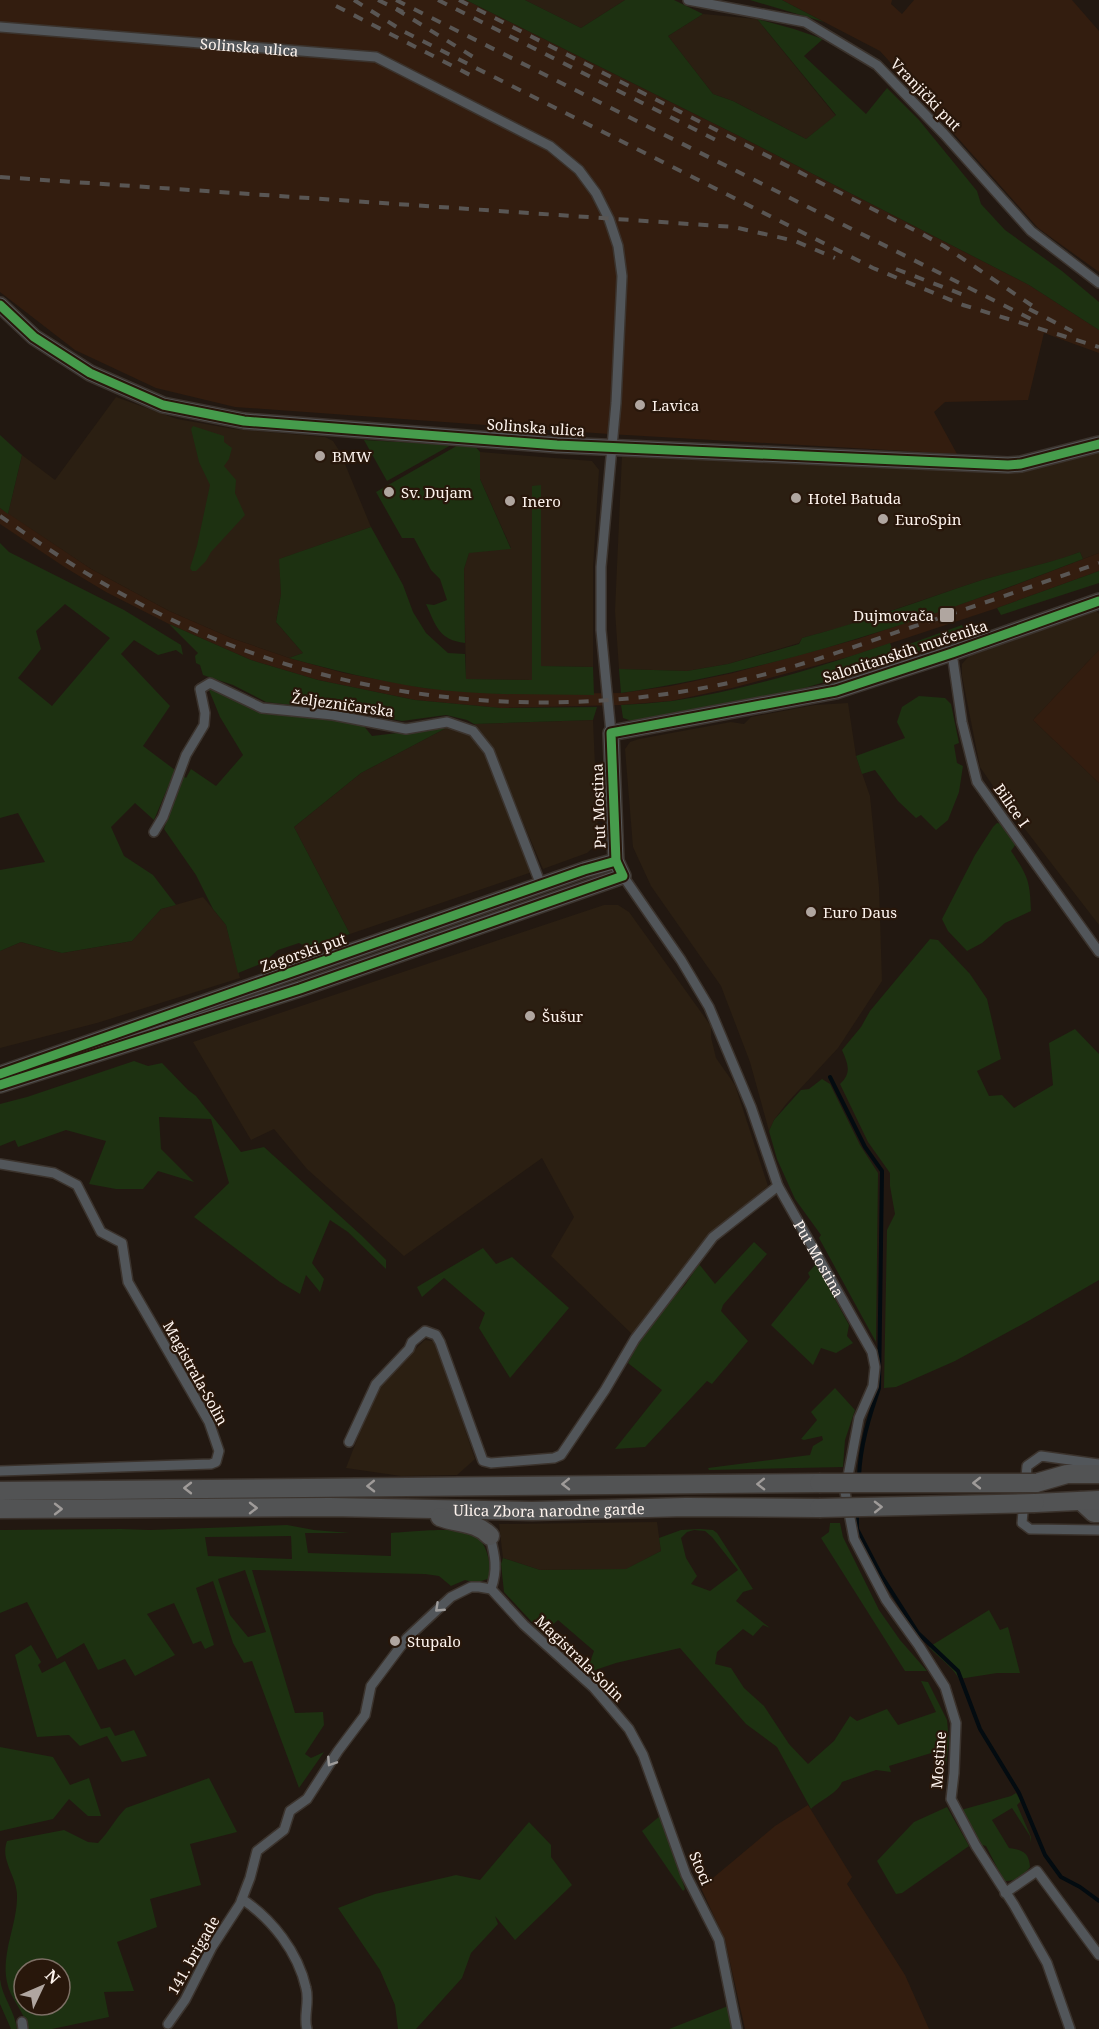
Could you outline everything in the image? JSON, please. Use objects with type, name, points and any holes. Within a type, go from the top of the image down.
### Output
[{"type":"highway","points":[[1036,1484],[1067,1474],[1099,1474]]},
{"type":"highway","name":"Ulica Zbora narodne garde","points":[[0,1491],[819,1483],[1099,1484]]},
{"type":"highway","points":[[1090,1500],[1094,1513],[1099,1513]]},
{"type":"highway","name":"Ulica Zbora narodne garde","points":[[0,1509],[330,1507],[532,1511],[686,1507],[819,1508],[1090,1500]]},
{"type":"highway","points":[[421,1510],[452,1522],[472,1524],[482,1528],[490,1536]]},
{"type":"main road","name":"Solinska ulica","points":[[0,305],[34,337],[90,373],[163,405],[244,421],[557,445],[1008,465],[1021,464],[1099,444]]},
{"type":"main road","name":"Salonitanskih mučenika","points":[[610,733],[836,691],[1099,601]]},
{"type":"main road","name":"Put Mostina","points":[[610,733],[616,861],[623,876]]},
{"type":"main road","name":"Zagorski put","points":[[0,1074],[541,885],[616,861]]},
{"type":"main road","points":[[0,1085],[300,989],[623,876]]},
{"type":"street","name":"Vranjički put","points":[[688,0],[805,22],[877,65],[944,134],[1031,231],[1099,282]]},
{"type":"street","name":"Solinska ulica","points":[[0,27],[376,57],[550,146],[579,170],[596,194],[609,219],[618,246],[621,293],[612,446]]},
{"type":"street","name":"Put Mostina","points":[[610,733],[602,630],[601,567],[612,446]]},
{"type":"street","name":"Bilice I","points":[[952,653],[962,722],[977,782],[1099,952]]},
{"type":"street","name":"Željezničarska","points":[[154,832],[163,817],[186,754],[204,725],[205,713],[200,689],[210,683],[262,708],[333,715],[405,729],[447,722],[473,731],[489,751],[541,885]]},
{"type":"street","name":"Put Mostina","points":[[623,876],[681,960],[709,1007],[751,1107],[778,1186],[872,1352],[875,1367],[873,1386],[859,1418],[845,1491]]},
{"type":"street","name":"Magistrala-Solin","points":[[0,1164],[54,1173],[77,1185],[100,1232],[122,1243],[128,1282],[209,1422],[219,1451],[216,1461],[212,1464],[0,1471]]},
{"type":"street","points":[[349,1442],[375,1384],[409,1349],[412,1342],[425,1331],[436,1335],[440,1342],[481,1458],[491,1463],[554,1458],[561,1455],[605,1390],[635,1339],[713,1237],[778,1186]]},
{"type":"street","points":[[1099,1464],[1041,1456],[1027,1466],[1022,1523],[1030,1529],[1099,1530]]},
{"type":"street","name":"Mostine","points":[[845,1491],[854,1539],[886,1600],[920,1646],[945,1688],[956,1723],[951,1800],[976,1846],[1014,1905],[1047,1963],[1070,2029]]},
{"type":"street","points":[[490,1536],[495,1554],[496,1574],[491,1589]]},
{"type":"street","name":"141. brigade","points":[[168,2024],[185,2000],[212,1947],[242,1899],[257,1851],[284,1830],[290,1811],[307,1799],[338,1750],[365,1715],[370,1686],[407,1638],[451,1597],[471,1587],[491,1589]]},
{"type":"street","name":"Magistrala-Solin","points":[[491,1589],[524,1625],[594,1688],[624,1723]]},
{"type":"street","name":"Stoci","points":[[624,1723],[644,1755],[686,1875],[719,1940],[737,2029]]},
{"type":"street","points":[[1005,1893],[1037,1871],[1099,1955]]},
{"type":"street","points":[[242,1899],[257,1909],[287,1943],[306,1987],[308,2005],[303,2027]]},
{"type":"shaded area","points":[[0,0],[466,0],[739,136],[1029,285],[1099,330],[1099,353],[1044,333],[1028,400],[945,402],[934,412],[957,454],[609,434],[235,407],[156,388],[75,350],[0,292]]},
{"type":"shaded area","points":[[525,0],[625,0],[581,28]]},
{"type":"shaded area","points":[[782,0],[892,0],[891,4],[902,14],[914,0],[1072,0],[1099,31],[1099,272],[1038,228],[880,51]]},
{"type":"shaded area","points":[[703,14],[757,19],[836,116],[806,139],[733,101],[713,94],[668,36]]},
{"type":"shaded area","points":[[116,397],[177,419],[234,429],[325,437],[333,441],[340,452],[371,527],[280,559],[281,594],[276,622],[303,653],[289,658],[231,638],[169,611],[91,569],[8,514],[22,455],[55,480]]},
{"type":"shaded area","points":[[1099,451],[1099,553],[1083,559],[1080,552],[982,580],[843,627],[802,638],[799,643],[728,664],[687,671],[619,669],[615,611],[622,455],[1019,473]]},
{"type":"shaded area","points":[[480,452],[592,461],[599,470],[593,568],[593,667],[541,666],[541,486],[532,486],[532,680],[466,679],[464,569],[469,552],[511,548],[480,479]]},
{"type":"shaded area","points":[[0,508],[91,569],[169,611],[231,638],[289,658],[344,673],[425,688],[508,694],[621,693],[671,686],[733,673],[858,639],[1005,589],[1099,553],[1099,571],[852,656],[732,688],[671,701],[621,705],[501,708],[415,700],[318,680],[251,660],[169,624],[106,592],[66,568],[0,524]]},
{"type":"shaded area","points":[[1096,611],[1099,614],[1099,650],[1033,720],[1099,783],[1099,925],[1004,802],[980,767],[962,676],[962,664],[969,656]]},
{"type":"shaded area","points":[[1099,650],[1099,783],[1033,720]]},
{"type":"shaded area","name":"Euro Daus","points":[[848,703],[856,756],[870,796],[879,887],[882,981],[838,1048],[786,1104],[769,1131],[750,1062],[721,986],[651,886],[633,847],[625,749],[630,742],[639,739],[731,722],[744,724],[751,717],[815,705]]},
{"type":"shaded area","points":[[593,720],[597,844],[587,853],[543,869],[493,752],[474,724]]},
{"type":"shaded area","points":[[448,727],[469,733],[481,745],[532,872],[350,934],[294,827],[361,773]]},
{"type":"shaded area","points":[[203,897],[226,925],[240,978],[97,1023],[0,1048],[0,951],[21,942],[62,953],[132,941],[161,909]]},
{"type":"shaded area","points":[[604,905],[618,905],[629,912],[711,1026],[716,1058],[735,1085],[768,1186],[711,1233],[633,1335],[551,1256],[574,1217],[542,1158],[404,1256],[307,1169],[274,1129],[251,1140],[193,1042]]},
{"type":"shaded area","points":[[425,1340],[436,1344],[475,1459],[457,1475],[401,1476],[346,1468],[370,1406],[384,1379]]},
{"type":"shaded area","points":[[657,1522],[661,1551],[627,1569],[540,1570],[503,1558],[499,1524]]},
{"type":"shaded area","points":[[808,1805],[852,1877],[847,1884],[905,1975],[929,2029],[745,2029],[725,1940],[701,1888],[775,1826]]},
{"type":"green space","points":[[466,0],[525,0],[581,28],[625,0],[674,0],[703,14],[668,36],[713,94],[733,101],[806,139],[836,115],[757,19],[823,39],[804,56],[866,114],[887,88],[919,120],[977,191],[981,204],[1005,230],[1062,271],[1099,302],[1099,330],[1029,285],[739,136]]},
{"type":"green space","points":[[750,0],[782,0],[824,22]]},
{"type":"green space","points":[[193,426],[224,436],[224,442],[232,448],[224,466],[236,480],[235,493],[245,515],[196,571],[190,568],[210,485],[199,462],[191,429]]},
{"type":"green space","points":[[0,435],[22,455],[8,514],[0,508]]},
{"type":"green space","points":[[364,440],[451,445],[387,481]]},
{"type":"green space","points":[[460,444],[475,446],[480,452],[480,479],[511,549],[469,553],[464,569],[465,643],[449,639],[436,625],[426,604],[434,605],[447,600],[440,579],[431,570],[414,538],[402,538],[376,492]]},
{"type":"green space","points":[[541,485],[541,666],[593,667],[594,695],[445,691],[356,675],[289,658],[303,653],[276,622],[281,594],[279,559],[371,527],[403,585],[413,612],[426,633],[448,653],[465,654],[466,679],[532,680],[532,486]]},
{"type":"green space","points":[[0,543],[9,552],[124,610],[181,645],[183,655],[176,650],[158,655],[134,640],[121,654],[170,706],[143,746],[175,770],[154,820],[135,803],[111,827],[124,856],[153,875],[176,905],[161,909],[132,941],[62,953],[21,942],[0,951],[0,870],[45,862],[18,813],[0,818]],"holes":[[[65,604],[110,638],[52,706],[18,678],[41,649],[36,631]]]},
{"type":"green space","points":[[1080,552],[1083,559],[913,621],[855,639],[739,671],[621,693],[619,669],[687,671],[728,664],[799,644],[802,638],[870,618],[982,580]]},
{"type":"green space","points":[[1099,571],[1099,583],[1001,615],[997,608]]},
{"type":"green space","points":[[169,624],[251,660],[318,680],[415,700],[501,708],[597,707],[593,720],[474,724],[446,715],[402,721],[360,713],[343,706],[318,708],[266,702],[233,685],[203,675],[200,665],[196,663],[195,656],[198,653]]},
{"type":"green space","points":[[962,625],[966,635],[908,656],[904,646]]},
{"type":"green space","points":[[890,643],[896,661],[791,692],[678,714],[632,721],[623,718],[621,705],[672,701],[727,691],[810,669]]},
{"type":"green space","points":[[209,690],[214,690],[264,713],[332,719],[363,725],[372,736],[448,727],[361,773],[294,827],[350,934],[306,947],[299,943],[278,950],[263,963],[238,973],[226,925],[213,909],[196,875],[164,829],[182,775],[186,778],[191,769],[216,786],[243,755],[220,717]]},
{"type":"green space","points":[[919,696],[945,698],[951,704],[959,743],[954,745],[957,763],[963,766],[959,792],[948,820],[936,830],[921,815],[916,818],[898,801],[875,770],[862,774],[856,756],[905,738],[897,722],[902,707]]},
{"type":"green space","points":[[997,823],[1002,824],[1016,844],[1011,851],[1027,879],[1031,911],[1005,923],[982,943],[967,951],[948,931],[942,919],[975,855]]},
{"type":"green space","points":[[930,939],[938,940],[970,974],[987,999],[1001,1059],[977,1071],[989,1096],[1002,1095],[1014,1108],[1053,1085],[1049,1043],[1075,1029],[1099,1054],[1099,1280],[955,1361],[896,1387],[884,1388],[887,1230],[895,1214],[890,1173],[868,1142],[840,1084],[848,1068],[842,1050],[861,1027],[870,1011]]},
{"type":"green space","points":[[134,1061],[148,1066],[162,1063],[196,1096],[241,1152],[264,1147],[386,1260],[386,1269],[348,1232],[330,1220],[312,1263],[324,1279],[320,1292],[306,1275],[300,1294],[280,1282],[194,1217],[229,1183],[211,1119],[159,1117],[161,1149],[194,1182],[158,1171],[143,1189],[116,1189],[89,1184],[106,1141],[66,1130],[18,1147],[15,1140],[0,1146],[0,1104]]},
{"type":"green space","points":[[822,1079],[830,1084],[860,1145],[878,1173],[876,1342],[819,1238],[821,1235],[795,1199],[777,1159],[769,1131],[774,1120],[801,1090],[809,1089]]},
{"type":"green space","points":[[754,1242],[767,1254],[723,1305],[721,1311],[748,1341],[712,1384],[707,1381],[645,1447],[615,1449],[662,1390],[628,1363],[639,1342],[699,1264],[715,1284]]},
{"type":"green space","points":[[483,1248],[496,1264],[512,1257],[569,1308],[510,1378],[479,1328],[485,1313],[444,1278],[422,1297],[417,1287]]},
{"type":"green space","points":[[816,1264],[849,1325],[847,1336],[853,1343],[836,1353],[821,1348],[813,1365],[771,1325],[810,1277],[808,1273]]},
{"type":"green space","points":[[835,1388],[855,1410],[845,1440],[843,1467],[709,1470],[708,1468],[810,1455],[813,1446],[823,1440],[822,1436],[801,1439],[817,1420],[811,1412]]},
{"type":"green space","points":[[830,1523],[840,1523],[843,1537],[879,1610],[900,1640],[927,1671],[905,1671],[821,1538],[829,1532]]},
{"type":"green space","points":[[287,1525],[350,1533],[305,1533],[308,1553],[391,1556],[391,1533],[432,1530],[464,1531],[476,1536],[484,1546],[489,1559],[490,1578],[476,1583],[465,1580],[451,1586],[439,1576],[425,1574],[252,1570],[295,1713],[323,1712],[324,1725],[305,1754],[311,1758],[324,1752],[299,1788],[252,1661],[244,1663],[233,1643],[213,1581],[196,1588],[214,1645],[205,1649],[201,1641],[193,1644],[174,1603],[147,1614],[175,1655],[135,1676],[125,1659],[98,1670],[84,1643],[57,1659],[27,1602],[0,1613],[0,1530],[150,1530]],"holes":[[[291,1536],[292,1559],[208,1556],[205,1537]],[[245,1570],[266,1632],[248,1637],[230,1615],[218,1579]]]},
{"type":"green space","points":[[700,1529],[713,1530],[717,1533],[753,1589],[743,1592],[736,1601],[770,1628],[763,1625],[753,1636],[743,1629],[717,1652],[715,1664],[731,1668],[744,1688],[764,1706],[789,1744],[808,1764],[834,1741],[850,1716],[857,1721],[887,1709],[898,1725],[936,1712],[921,1681],[928,1682],[947,1720],[949,1741],[946,1766],[941,1750],[889,1766],[891,1772],[876,1770],[842,1782],[836,1790],[811,1809],[777,1747],[746,1724],[680,1648],[616,1663],[586,1673],[594,1651],[558,1620],[543,1634],[504,1592],[501,1564],[503,1558],[540,1570],[626,1569],[661,1551],[659,1538],[681,1530]],"holes":[[[705,1531],[738,1570],[710,1591],[691,1584],[697,1576],[686,1558],[681,1538],[687,1532]]]},
{"type":"green space","points":[[989,1610],[1000,1630],[1008,1627],[1020,1673],[997,1673],[959,1679],[929,1647]]},
{"type":"green space","points":[[31,1645],[41,1662],[38,1665],[42,1673],[65,1661],[101,1729],[110,1727],[115,1736],[134,1730],[147,1756],[122,1762],[107,1736],[80,1746],[69,1735],[37,1737],[15,1655]]},
{"type":"green space","points":[[0,1747],[53,1757],[70,1785],[89,1778],[101,1816],[88,1816],[69,1799],[53,1819],[0,1831]]},
{"type":"green space","points":[[209,1778],[237,1832],[190,1844],[201,1885],[150,1899],[157,1927],[117,1942],[134,1991],[104,1992],[109,2017],[52,2029],[28,2029],[24,2017],[72,2017],[72,1957],[12,1957],[12,1996],[7,1982],[6,1959],[17,1905],[17,1894],[5,1855],[7,1841],[64,1830],[88,1842],[98,1843],[126,1808]]},
{"type":"green space","points":[[1016,1793],[1021,1801],[1017,1805],[1031,1837],[1031,1843],[1030,1836],[1012,1808],[992,1820],[1009,1848],[1026,1855],[1030,1867],[1018,1878],[1004,1881],[986,1846],[982,1845],[961,1810]]},
{"type":"green space","points":[[947,1807],[969,1846],[902,1893],[896,1894],[877,1861],[914,1822]]},
{"type":"green space","points":[[660,1816],[685,1889],[683,1891],[642,1831]]},
{"type":"green space","points":[[529,1822],[551,1845],[551,1857],[572,1885],[515,1940],[495,1916],[498,1924],[471,1953],[462,1978],[416,2029],[398,2029],[395,2005],[380,1970],[338,1908],[375,1894],[456,1875],[480,1880]]},
{"type":"green space","points":[[0,1979],[17,2029],[11,2029],[0,2004]]},
{"type":"green space","points":[[728,2006],[732,2029],[669,2029]]},
{"type":"waterway","points":[[830,1077],[865,1147],[882,1171],[879,1388],[861,1454],[859,1477]]},
{"type":"waterway","points":[[857,1511],[857,1529],[881,1575],[918,1633],[958,1671],[980,1729],[1019,1793],[1045,1855],[1061,1877],[1099,1901]]},
{"type":"railway","points":[[354,0],[403,31],[873,268],[963,305],[1099,347]]},
{"type":"railway","points":[[378,0],[403,12]]},
{"type":"railway","points":[[396,0],[1037,322]]},
{"type":"railway","points":[[438,0],[720,142]]},
{"type":"railway","points":[[459,0],[922,234],[944,246],[1040,311]]},
{"type":"railway","points":[[336,6],[472,76]]},
{"type":"railway","points":[[396,9],[475,58]]},
{"type":"railway","points":[[0,177],[734,227],[795,241],[835,258]]},
{"type":"railway","points":[[896,269],[969,297]]},
{"type":"railway","points":[[1029,309],[1072,331]]},
{"type":"railway","points":[[0,516],[60,557],[121,594],[164,616],[233,646],[304,669],[377,687],[452,698],[527,702],[602,701],[677,692],[750,678],[826,656],[1099,563]]},
{"type":"cycle path","points":[[0,305],[34,337],[90,373],[163,405],[244,421],[557,445],[1008,465],[1021,464],[1099,444]]},
{"type":"cycle path","points":[[0,1085],[300,989],[623,876],[616,861],[611,733],[836,691],[1099,601]]},
{"type":"cycle path","points":[[0,1074],[584,870],[616,861]]},
{"type":"place","name":"Lavica","points":[[640,405]]},
{"type":"place","name":"BMW","points":[[320,456]]},
{"type":"place","name":"Sv. Dujam","points":[[389,492]]},
{"type":"place","name":"Hotel Batuda","points":[[796,498]]},
{"type":"place","name":"Inero","points":[[510,501]]},
{"type":"place","name":"EuroSpin","points":[[883,519]]},
{"type":"place","name":"Dujmovača","points":[[947,615]]},
{"type":"place","name":"Euro Daus","points":[[811,912]]},
{"type":"place","name":"Šušur","points":[[530,1016]]},
{"type":"place","name":"Stupalo","points":[[395,1641]]}]
